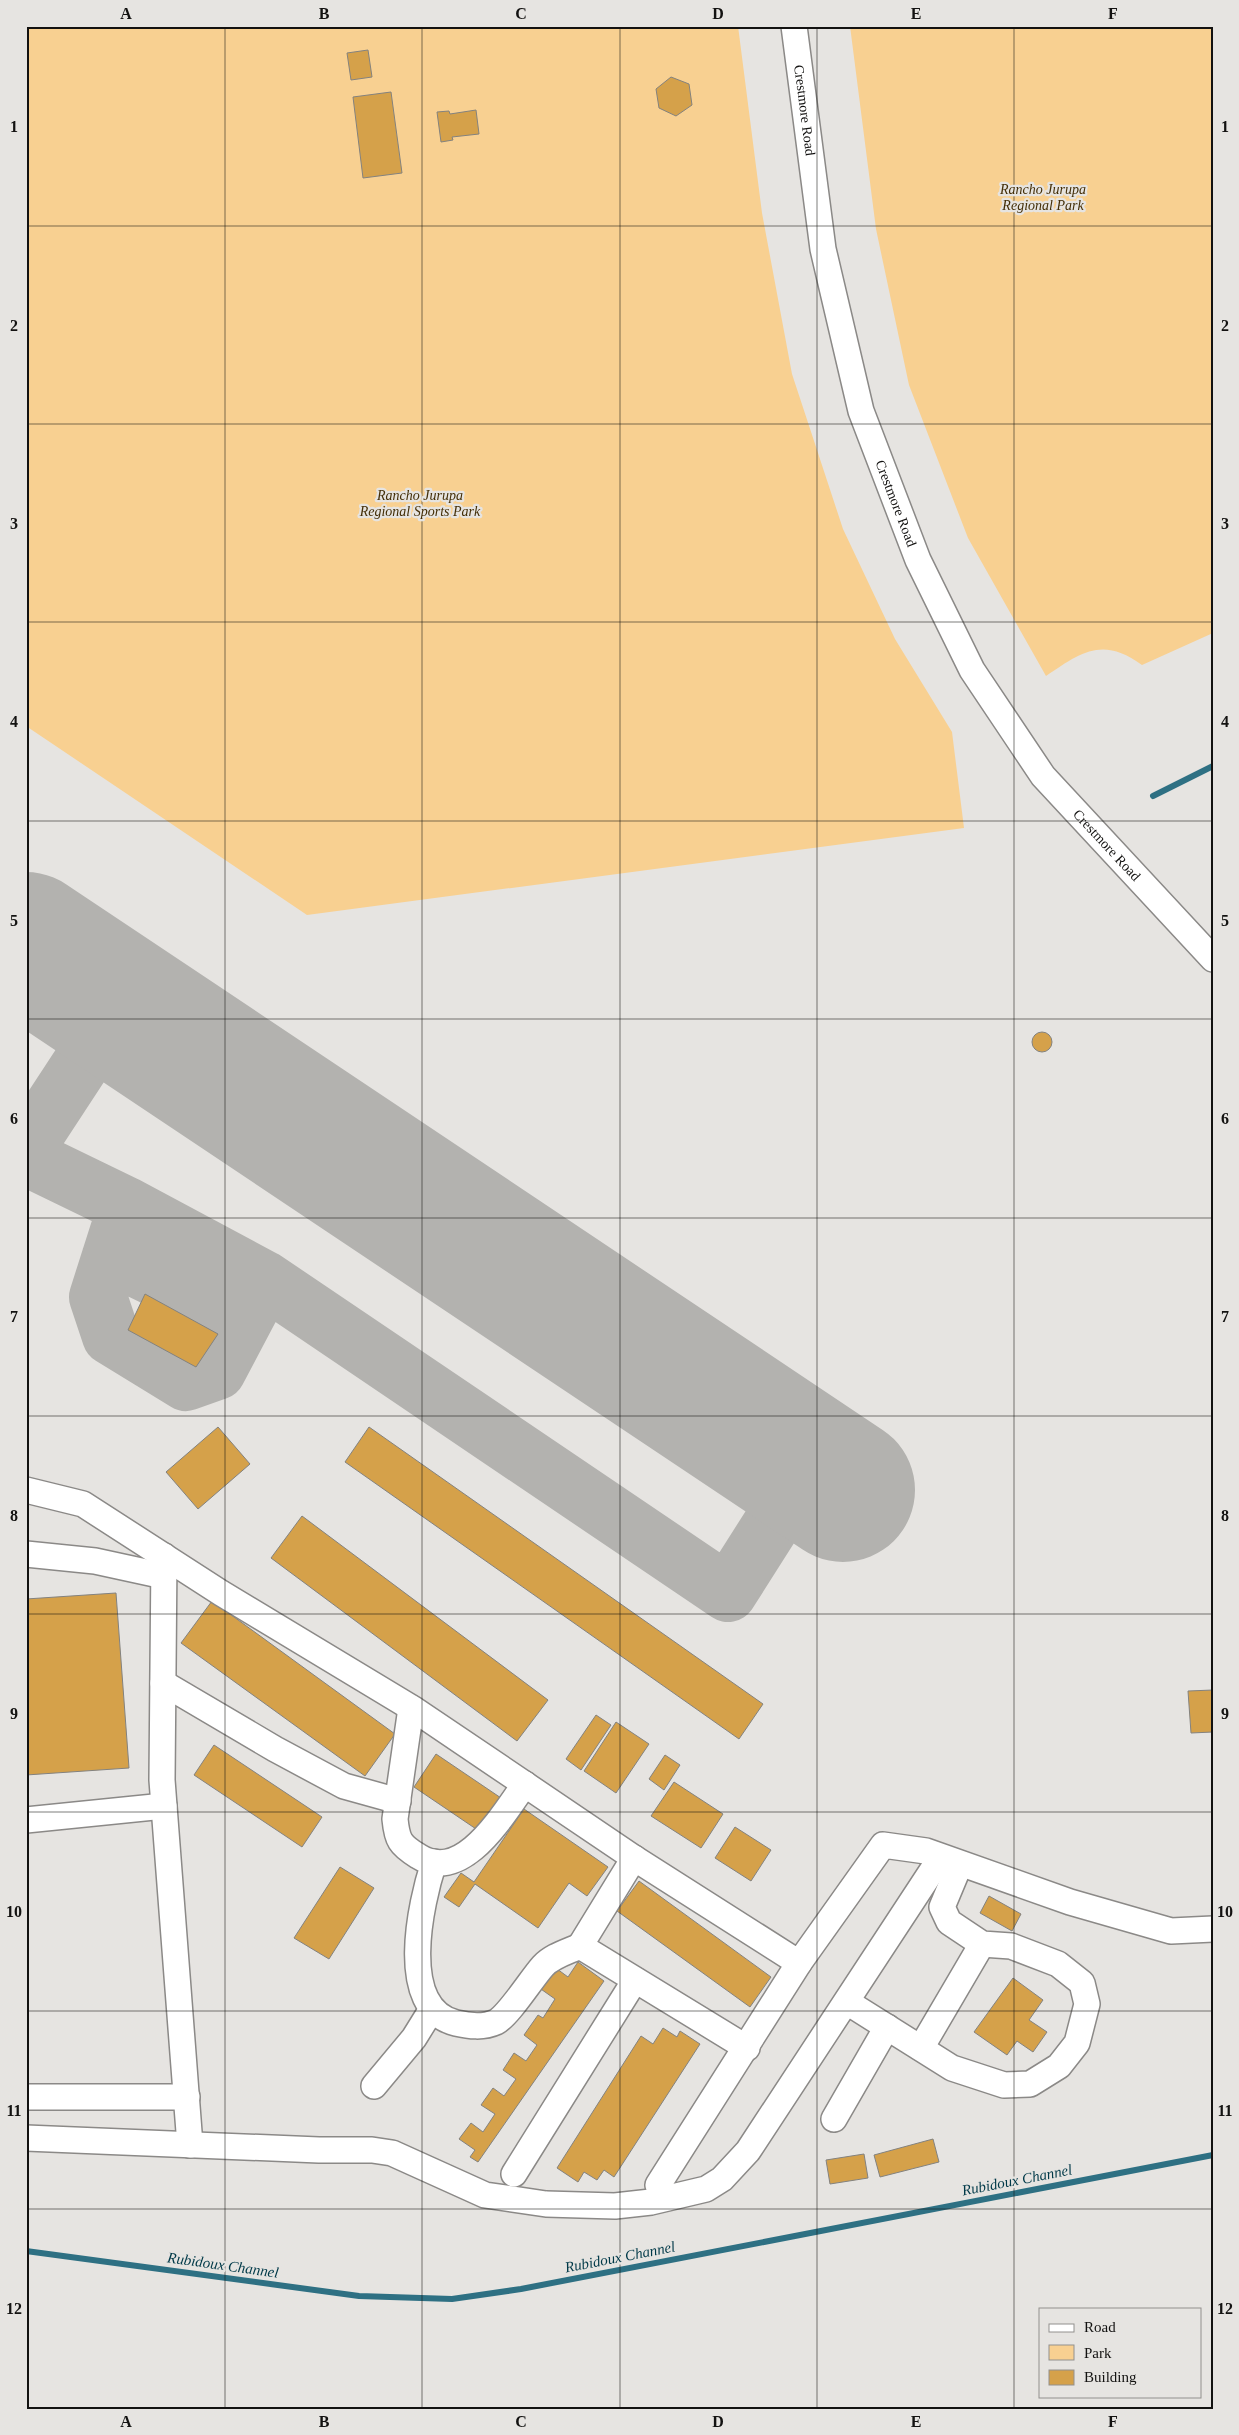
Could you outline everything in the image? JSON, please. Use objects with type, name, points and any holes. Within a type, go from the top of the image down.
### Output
[{"type":"street","name":"Crestmore Road","points":[[794,26],[825,258],[861,411],[918,560],[972,670],[1043,776],[1213,959]]},
{"type":"street","points":[[26,1490],[83,1504],[164,1566],[411,1708],[634,1858],[799,1963]]},
{"type":"street","points":[[26,1554],[164,1566]]},
{"type":"street","points":[[164,1566],[164,1806],[190,2145]]},
{"type":"street","points":[[163,1683],[267,1745],[344,1786],[398,1801]]},
{"type":"street","points":[[411,1708],[396,1819],[397,1835],[404,1848],[424,1860],[443,1863],[467,1854],[486,1838],[525,1784]]},
{"type":"street","points":[[26,1820],[164,1806]]},
{"type":"street","points":[[658,2185],[747,2048],[799,1963],[883,1845],[926,1851],[1070,1902],[1171,1931],[1213,1929]]},
{"type":"street","points":[[434,1862],[425,1890],[417,1940],[420,1980],[432,2009],[448,2021],[474,2027],[498,2021],[544,1965],[580,1946],[634,1858]]},
{"type":"street","points":[[847,2002],[952,2068],[1004,2085],[1030,2084],[1059,2066],[1077,2043],[1087,2004],[1082,1983],[1058,1964],[1012,1946],[982,1944],[949,1922],[942,1907],[951,1860]]},
{"type":"street","points":[[26,2138],[309,2150],[372,2150],[392,2153],[485,2195],[546,2204],[616,2206],[651,2202],[706,2189],[722,2178],[748,2151],[847,2002],[951,1860]]},
{"type":"street","points":[[921,2048],[982,1944]]},
{"type":"street","points":[[580,1946],[747,2048]]},
{"type":"street","points":[[514,2174],[635,1980]]},
{"type":"street","points":[[374,2086],[414,2038],[432,2009]]},
{"type":"street","points":[[834,2119],[887,2027]]},
{"type":"street","points":[[26,2097],[187,2097]]},
{"type":"green space","name":"Rancho Jurupa Regional Sports Park","points":[[26,26],[738,26],[762,213],[792,374],[843,529],[895,639],[952,732],[964,828],[307,915],[26,726]]},
{"type":"green space","name":"Rancho Jurupa Regional Park","points":[[850,26],[1213,26],[1213,633],[1142,665],[1128,656],[1104,649],[1081,654],[1046,676],[968,538],[909,385],[876,229]]},
{"type":"building","points":[[368,50],[372,77],[351,80],[347,53]]},
{"type":"building","points":[[671,77],[689,84],[692,105],[676,116],[659,108],[656,89]]},
{"type":"building","points":[[391,92],[402,173],[363,178],[353,97]]},
{"type":"building","points":[[476,110],[479,134],[452,137],[453,140],[441,142],[437,112],[449,111],[450,114]]},
{"type":"building","points":[[1038,1032],[1046,1032],[1052,1038],[1052,1046],[1046,1052],[1038,1052],[1032,1046],[1032,1038]]},
{"type":"building","points":[[145,1294],[218,1334],[196,1367],[128,1330]]},
{"type":"building","points":[[218,1427],[250,1464],[198,1509],[166,1472]]},
{"type":"building","points":[[369,1427],[763,1704],[739,1739],[345,1462]]},
{"type":"building","points":[[302,1516],[548,1700],[517,1741],[271,1558]]},
{"type":"building","points":[[116,1593],[129,1768],[26,1775],[26,1599]]},
{"type":"building","points":[[212,1601],[395,1734],[365,1776],[181,1643]]},
{"type":"building","points":[[1213,1690],[1213,1732],[1191,1733],[1188,1691]]},
{"type":"building","points":[[596,1715],[611,1725],[581,1770],[566,1759]]},
{"type":"building","points":[[616,1722],[649,1744],[616,1793],[584,1771]]},
{"type":"building","points":[[214,1745],[322,1817],[302,1847],[194,1775]]},
{"type":"building","points":[[436,1754],[504,1800],[482,1833],[414,1787]]},
{"type":"building","points":[[665,1755],[680,1765],[664,1790],[649,1779]]},
{"type":"building","points":[[674,1782],[723,1814],[701,1848],[651,1816]]},
{"type":"building","points":[[524,1809],[608,1867],[587,1896],[569,1883],[538,1928],[475,1884],[459,1907],[444,1897],[461,1873],[474,1882]]},
{"type":"building","points":[[735,1827],[771,1850],[751,1881],[715,1858]]},
{"type":"building","points":[[340,1867],[374,1888],[329,1959],[294,1938]]},
{"type":"building","points":[[639,1881],[771,1977],[750,2007],[617,1911]]},
{"type":"building","points":[[989,1896],[1021,1914],[1012,1931],[980,1913]]},
{"type":"building","points":[[578,1962],[604,1981],[478,2162],[470,2157],[475,2150],[459,2139],[471,2123],[483,2132],[495,2114],[481,2105],[493,2088],[504,2096],[516,2079],[503,2070],[514,2053],[526,2061],[537,2045],[524,2035],[538,2015],[543,2018],[555,1999],[538,1987],[553,1966],[568,1977]]},
{"type":"building","points":[[1013,1978],[1043,2000],[1029,2020],[1047,2032],[1033,2052],[1017,2041],[1007,2055],[974,2032]]},
{"type":"building","points":[[663,2028],[677,2037],[680,2031],[700,2044],[614,2177],[604,2170],[597,2180],[584,2172],[578,2182],[557,2168],[641,2036],[653,2044]]},
{"type":"building","points":[[933,2139],[939,2162],[880,2177],[874,2155]]},
{"type":"building","points":[[864,2154],[868,2178],[830,2184],[826,2160]]},
{"type":"waterway","points":[[1153,796],[1213,766]]},
{"type":"waterway","name":"Rubidoux Channel","points":[[26,2251],[359,2296],[452,2299],[521,2289],[1213,2155]]},
{"type":"taxiway","points":[[26,1148],[119,1006]]},
{"type":"taxiway","points":[[26,1157],[127,1206],[265,1280],[728,1593],[808,1467]]},
{"type":"taxiway","points":[[127,1206],[98,1297],[111,1336],[186,1382],[217,1371],[265,1280]]},
{"type":"taxiway","points":[[111,1256],[243,1320]]},
{"type":"runway","points":[[26,944],[843,1490]]}]
